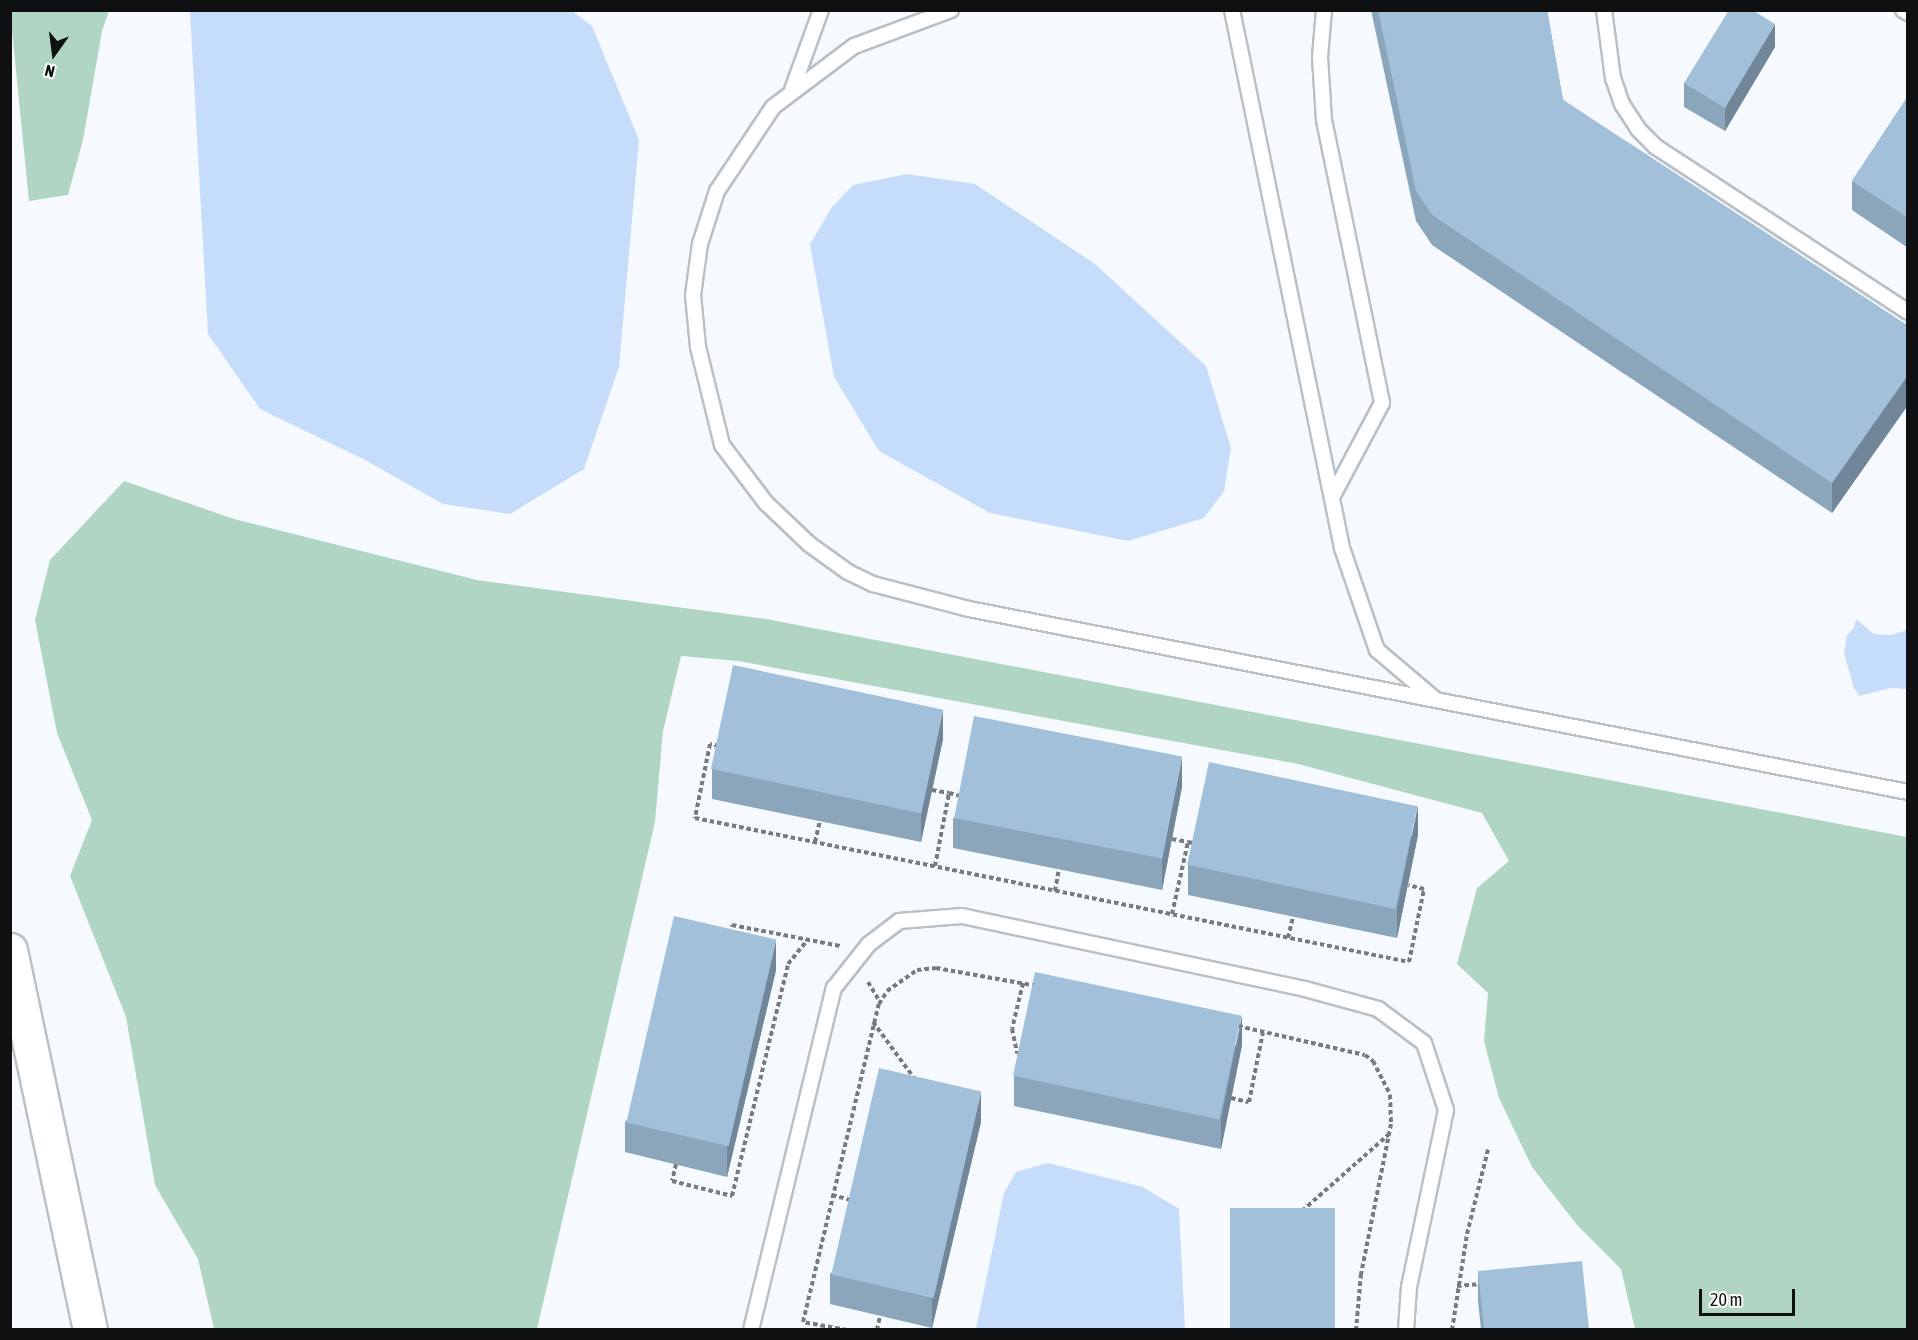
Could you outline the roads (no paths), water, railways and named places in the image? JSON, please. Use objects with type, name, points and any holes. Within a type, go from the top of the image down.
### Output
[{"type":"highway","points":[[10,950],[90,1329]]},
{"type":"lane","points":[[792,90],[821,10]]},
{"type":"lane","points":[[951,10],[854,46],[792,90],[773,107],[717,191],[700,244],[693,295],[698,347],[722,445],[766,503],[808,544],[848,572],[896,591],[969,609],[1908,792]]},
{"type":"lane","points":[[1232,10],[1342,548],[1377,650],[1437,701]]},
{"type":"lane","points":[[1604,10],[1613,78],[1623,104],[1638,129],[1656,147],[1908,312]]},
{"type":"lane","points":[[1903,10],[1908,13]]},
{"type":"lane","points":[[1320,13],[1324,120],[1382,403],[1332,497]]},
{"type":"lane","points":[[751,1329],[834,988],[868,944],[899,921],[962,916],[1305,989],[1378,1010],[1424,1043],[1446,1110],[1409,1287],[1406,1329]]},
{"type":"water","points":[[190,11],[572,11],[592,26],[639,140],[619,367],[584,469],[510,514],[443,504],[365,460],[260,409],[208,334]]},
{"type":"water","points":[[907,174],[975,184],[1095,264],[1206,366],[1231,448],[1224,491],[1204,518],[1128,541],[990,513],[879,451],[834,377],[810,244],[832,207],[853,185]]},
{"type":"water","points":[[1856,619],[1874,634],[1891,635],[1907,630],[1907,689],[1891,688],[1859,696],[1854,688],[1844,653],[1847,635],[1854,628]]},
{"type":"water","points":[[1048,1163],[1143,1187],[1179,1209],[1185,1329],[976,1329],[1004,1193],[1016,1172]]}]
